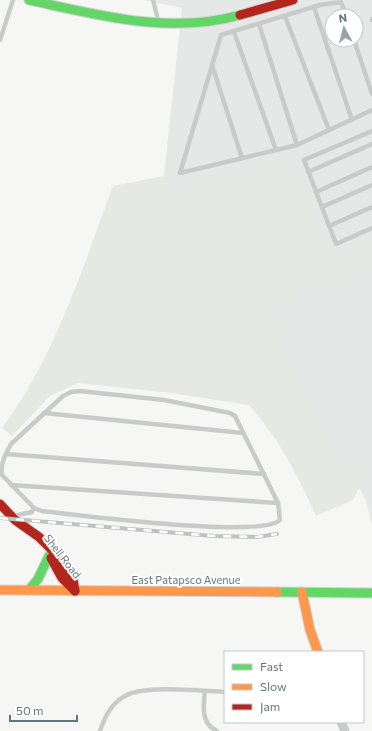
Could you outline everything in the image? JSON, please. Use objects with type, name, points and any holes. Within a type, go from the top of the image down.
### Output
[{"type":"street","points":[[28,0],[116,18],[159,24],[198,23],[230,18],[293,0]]},
{"type":"street","name":"Shell Road","points":[[0,504],[11,516],[57,554],[73,579],[71,591]]},
{"type":"street","name":"Shell Road","points":[[30,532],[49,556],[71,591]]},
{"type":"street","points":[[29,590],[38,579],[49,556]]},
{"type":"street","name":"East Patapsco Avenue","points":[[0,590],[372,593]]},
{"type":"street","points":[[302,592],[310,630],[318,651]]},
{"type":"lane","points":[[0,40],[13,0]]},
{"type":"lane","points":[[153,0],[159,24]]},
{"type":"lane","points":[[343,8],[341,2],[320,3],[314,7],[221,35],[180,173],[298,145],[372,110]]},
{"type":"lane","points":[[314,7],[352,120]]},
{"type":"lane","points":[[285,16],[329,130]]},
{"type":"lane","points":[[259,24],[298,145]]},
{"type":"lane","points":[[234,32],[276,150]]},
{"type":"lane","points":[[357,48],[372,94]]},
{"type":"lane","points":[[212,65],[242,158]]},
{"type":"lane","points":[[372,131],[304,160],[336,244],[372,228]]},
{"type":"lane","points":[[308,172],[372,144]]},
{"type":"lane","points":[[316,192],[372,168]]},
{"type":"lane","points":[[322,208],[372,185]]},
{"type":"lane","points":[[329,226],[372,207]]},
{"type":"lane","points":[[80,391],[164,400],[230,412],[235,416],[243,433],[278,503],[280,520],[277,524],[255,528],[191,526],[42,512],[34,508],[11,486],[1,471],[6,454],[11,444],[63,396],[71,392],[80,391]]},
{"type":"lane","points":[[44,413],[243,433]]},
{"type":"lane","points":[[6,454],[264,474]]},
{"type":"lane","points":[[11,486],[278,503]]},
{"type":"lane","points":[[11,516],[32,512],[34,508]]},
{"type":"lane","points":[[100,731],[110,709],[116,702],[135,692],[153,690],[224,692]]},
{"type":"lane","points":[[205,691],[204,714],[212,729],[218,731]]},
{"type":"shaded area","points":[[143,0],[372,0],[372,525],[366,501],[351,473],[164,176],[182,8]]},
{"type":"shaded area","points":[[281,161],[301,176],[326,258],[342,255],[372,243],[372,272],[296,295],[276,309],[272,326],[316,412],[351,473],[366,464],[369,468],[353,500],[316,516],[302,486],[279,444],[249,405],[171,393],[78,383],[50,396],[12,436],[2,428],[38,371],[53,341],[78,280],[113,186],[164,176],[170,185],[212,182]]},
{"type":"railway","points":[[0,518],[213,536],[257,537],[277,534]]},
{"type":"traffic: fast","points":[[29,0],[108,17],[161,23],[214,21],[240,15]]},
{"type":"traffic: fast","points":[[29,590],[38,579],[49,556]]},
{"type":"traffic: fast","points":[[277,592],[372,593]]},
{"type":"traffic: slow","points":[[0,590],[277,592]]},
{"type":"traffic: slow","points":[[302,592],[310,630],[318,651]]},
{"type":"traffic: jam","points":[[240,15],[293,0]]},
{"type":"traffic: jam","points":[[0,504],[15,520],[39,537],[57,555],[73,579],[75,591]]},
{"type":"traffic: jam","points":[[51,558],[62,578],[75,591]]}]
